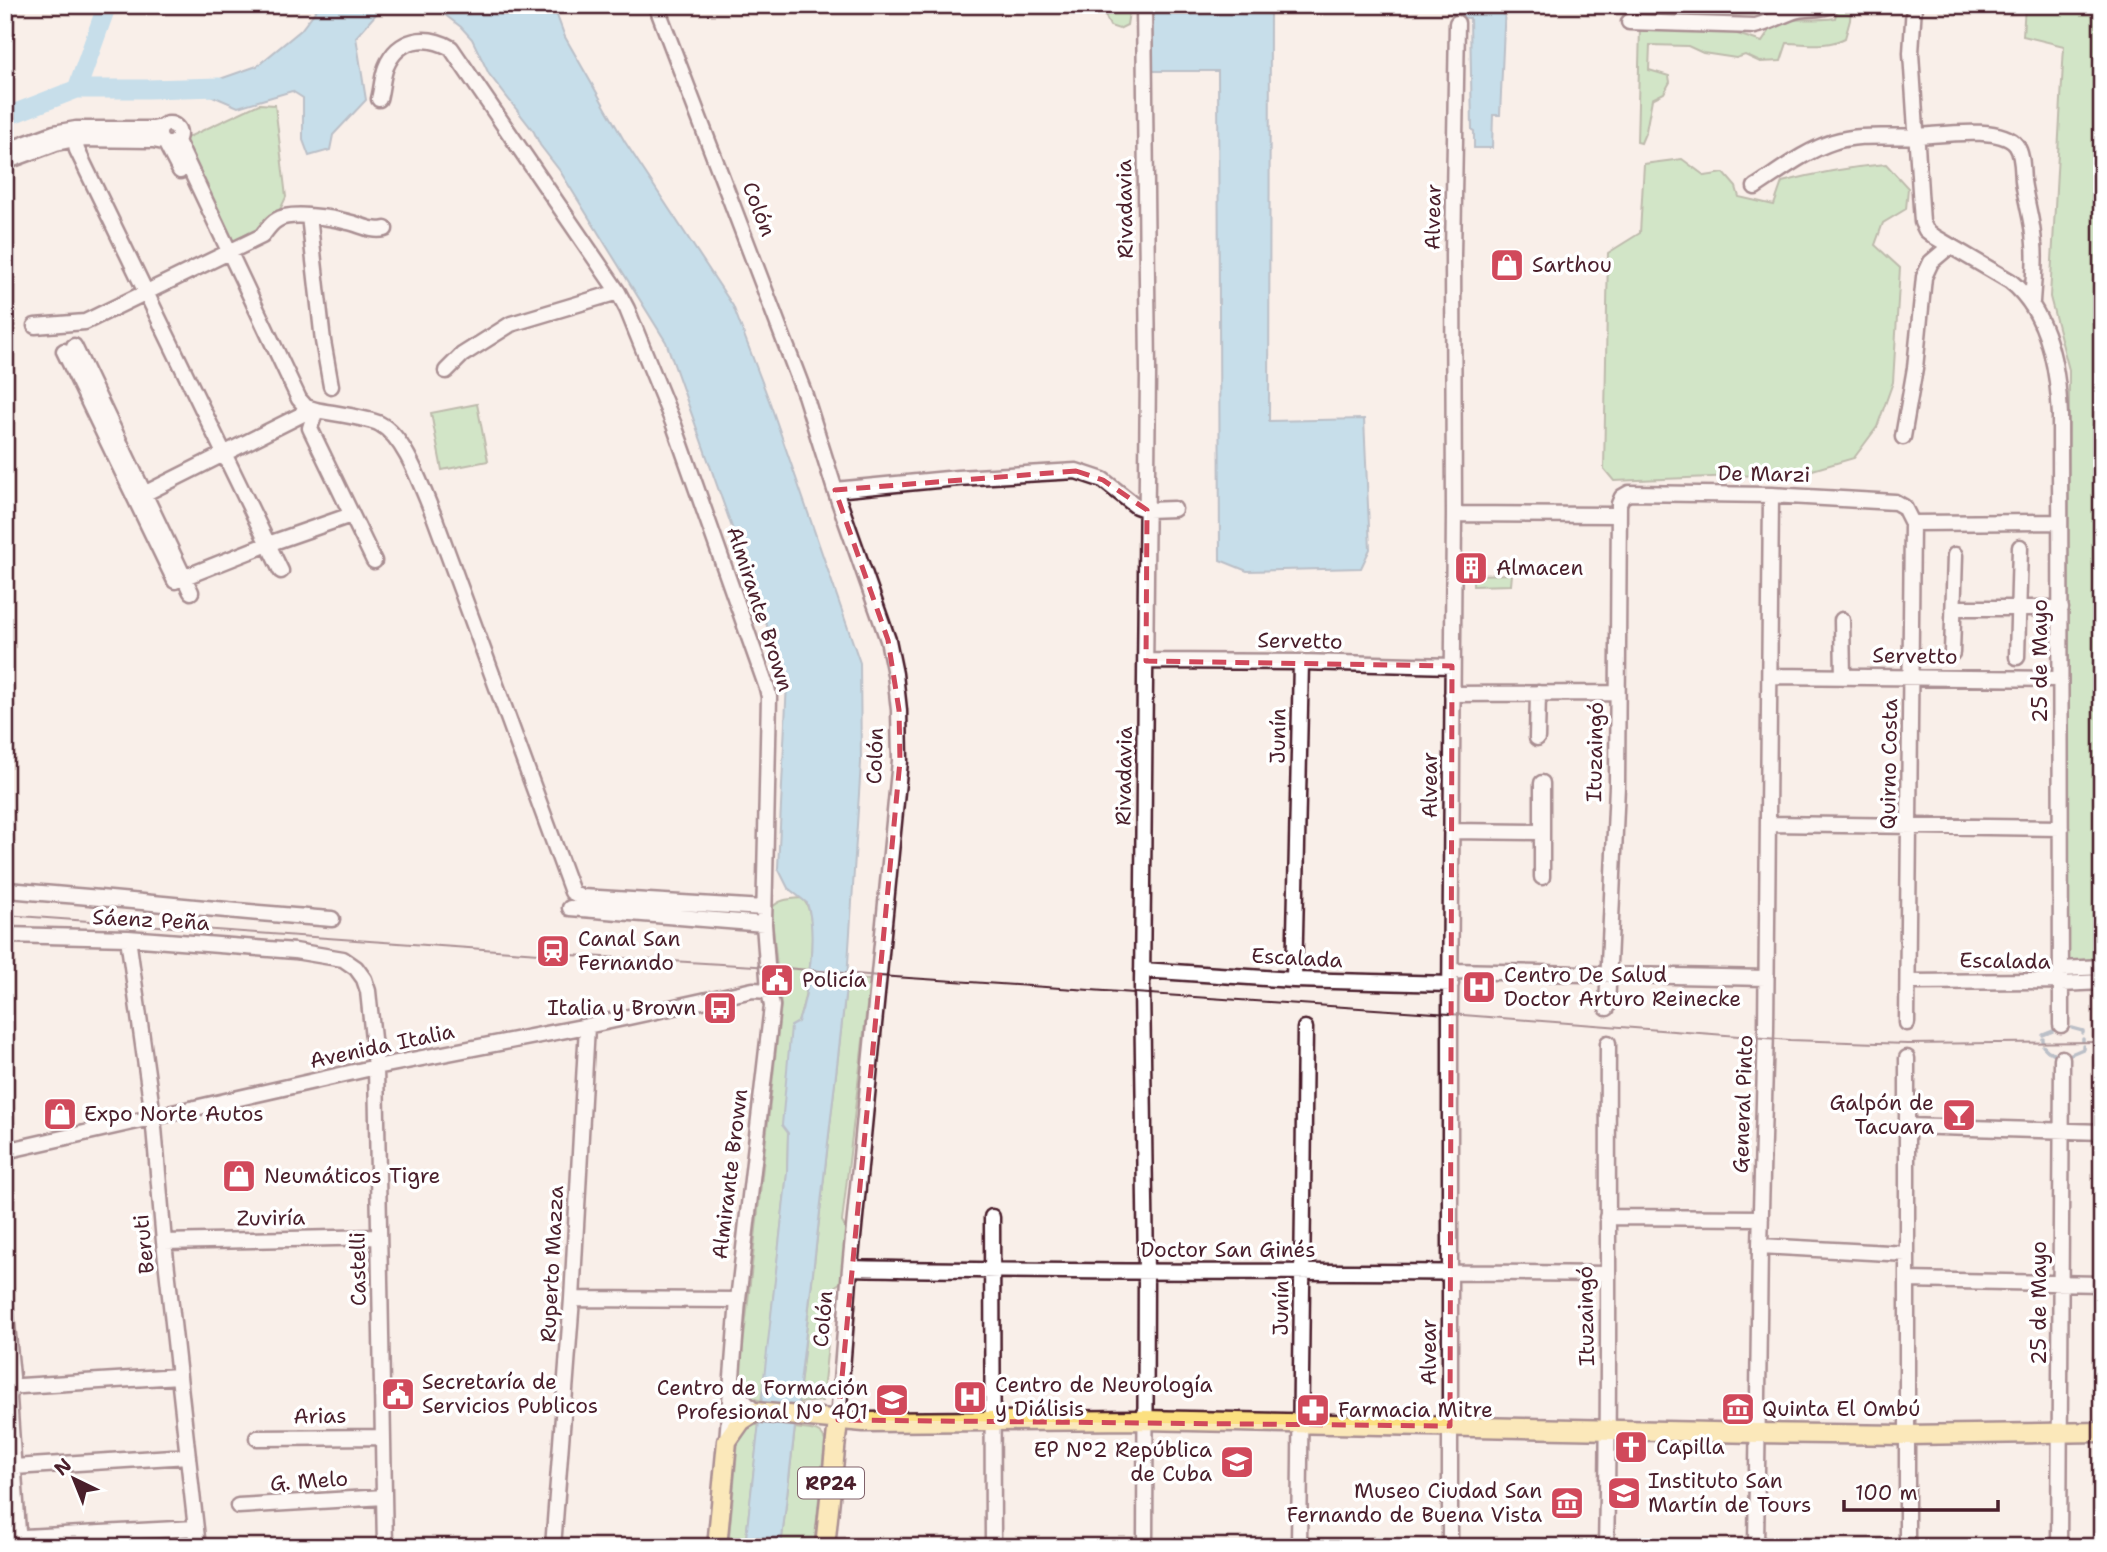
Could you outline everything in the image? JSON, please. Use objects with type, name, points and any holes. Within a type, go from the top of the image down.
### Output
[{"type":"main road","points":[[727,1441],[741,1421],[755,1412],[864,1422],[1144,1420],[1906,1435],[2102,1432]]},
{"type":"main road","name":"Colón","points":[[825,1547],[838,1420]]},
{"type":"main road","name":"Almirante Brown","points":[[717,1547],[727,1441]]},
{"type":"street","name":"Rivadavia","points":[[1144,5],[1148,372],[1142,970],[1146,1271],[1144,1547]]},
{"type":"street","points":[[1629,22],[1755,26],[1769,23],[1781,15],[1832,5]]},
{"type":"street","points":[[1914,5],[1911,53],[1922,222],[1926,230],[2010,281],[2032,302]]},
{"type":"street","name":"Colón","points":[[656,6],[805,394],[835,490],[888,640],[895,674],[900,761],[850,1268],[838,1420]]},
{"type":"street","name":"Alvear","points":[[1450,1547],[1453,268],[1457,23]]},
{"type":"street","name":"Almirante Brown","points":[[379,99],[387,65],[403,46],[411,41],[424,39],[439,41],[451,48],[618,292],[674,425],[766,688],[764,924],[772,1006],[738,1300],[727,1441]]},
{"type":"street","points":[[5,151],[54,133],[76,134],[153,140],[169,143],[179,135],[172,124],[153,130],[76,134],[5,162]]},
{"type":"street","points":[[1755,187],[1807,154],[1833,142],[1859,136],[1917,136],[1961,132],[2009,138],[2018,147],[2035,246],[2032,302]]},
{"type":"street","points":[[76,134],[77,150],[281,571]]},
{"type":"street","points":[[169,143],[299,399],[309,412],[310,428],[374,561]]},
{"type":"street","points":[[309,216],[323,341],[331,386]]},
{"type":"street","points":[[35,326],[85,321],[262,236],[276,220],[283,217],[318,216],[351,222],[375,231],[386,229]]},
{"type":"street","points":[[1903,437],[1924,277],[1931,262],[1950,246]]},
{"type":"street","points":[[446,371],[462,355],[511,324],[618,292]]},
{"type":"street","name":"25 de Mayo","points":[[2032,302],[2041,323],[2057,382],[2060,416],[2061,1025]]},
{"type":"street","points":[[69,349],[140,496],[191,592]]},
{"type":"street","points":[[140,496],[309,412],[392,435],[398,439],[410,460],[434,516],[572,892],[582,897],[764,908]]},
{"type":"street","points":[[835,490],[958,478],[1076,471],[1103,480],[1136,506],[1147,510],[1174,509]]},
{"type":"street","name":"De Marzi","points":[[1622,496],[1629,493],[1771,495],[1895,502],[1904,507]]},
{"type":"street","name":"General Pinto","points":[[1756,1547],[1771,495]]},
{"type":"street","name":"Ituzaingó","points":[[1607,1008],[1617,786],[1619,504],[1622,496]]},
{"type":"street","name":"Quirno Costa","points":[[1904,507],[1912,523],[1908,1023]]},
{"type":"street","points":[[184,577],[351,514]]},
{"type":"street","points":[[1454,514],[1619,515]]},
{"type":"street","points":[[1912,523],[2060,522]]},
{"type":"street","points":[[2017,657],[2020,547]]},
{"type":"street","points":[[1952,653],[1955,555]]},
{"type":"street","points":[[1953,608],[2061,608]]},
{"type":"street","points":[[1842,620],[1843,677]]},
{"type":"street","name":"Servetto","points":[[1146,661],[1452,666]]},
{"type":"street","name":"Junín","points":[[1294,980],[1301,662]]},
{"type":"street","name":"Servetto","points":[[1770,676],[2060,679]]},
{"type":"street","points":[[1452,694],[1617,693]]},
{"type":"street","points":[[1537,738],[1538,694]]},
{"type":"street","points":[[1542,783],[1542,877]]},
{"type":"street","points":[[1768,824],[2061,828]]},
{"type":"street","points":[[1451,831],[1542,832]]},
{"type":"street","points":[[5,890],[332,919]]},
{"type":"street","points":[[570,908],[764,924]]},
{"type":"street","name":"Sáenz Peña","points":[[5,935],[128,938],[295,951],[343,959],[356,968],[368,991]]},
{"type":"street","name":"Beruti","points":[[128,938],[153,1116],[164,1242],[198,1547]]},
{"type":"street","name":"Escalada","points":[[1908,982],[2054,981],[2062,976],[2102,967]]},
{"type":"street","name":"Escalada","points":[[1142,970],[1294,980],[1608,974],[1766,978]]},
{"type":"street","name":"Escalada","points":[[2062,976],[2102,982]]},
{"type":"street","name":"Avenida Italia","points":[[5,1151],[376,1068],[753,990],[769,991]]},
{"type":"street","name":"Castelli","points":[[368,991],[376,1068],[385,1547]]},
{"type":"street","name":"Ruperto Mazza","points":[[553,1547],[572,1298],[587,1026]]},
{"type":"street","name":"Junín","points":[[1299,1547],[1305,1028]]},
{"type":"street","name":"Ituzaingó","points":[[1606,1547],[1609,1430],[1608,1043]]},
{"type":"street","points":[[1907,1058],[1907,1547]]},
{"type":"street","name":"25 de Mayo","points":[[2059,1547],[2062,1059]]},
{"type":"street","points":[[1908,1126],[2102,1132]]},
{"type":"street","points":[[992,1217],[993,1547]]},
{"type":"street","points":[[1607,1217],[1761,1218]]},
{"type":"street","name":"Zuviría","points":[[164,1242],[379,1237]]},
{"type":"street","points":[[1760,1246],[1907,1254]]},
{"type":"street","name":"Doctor San Ginés","points":[[850,1268],[1607,1274]]},
{"type":"street","points":[[1907,1280],[2102,1284]]},
{"type":"street","points":[[572,1298],[738,1300]]},
{"type":"street","points":[[5,1304],[12,1377],[8,1387],[14,1541],[196,1528]]},
{"type":"street","points":[[8,1387],[179,1376]]},
{"type":"street","points":[[732,1377],[740,1397],[755,1412]]},
{"type":"street","name":"Arias","points":[[257,1438],[383,1437]]},
{"type":"street","points":[[13,1467],[188,1457]]},
{"type":"street","name":"G. Melo","points":[[237,1506],[384,1497]]},
{"type":"highlighted area","points":[[1076,471],[1103,480],[1147,510],[1146,661],[1452,666],[1450,1426],[838,1420],[900,761],[899,710],[888,640],[835,490]]},
{"type":"green space","points":[[1104,5],[1130,5],[1127,25],[1119,29],[1110,26],[1104,13]]},
{"type":"green space","points":[[1838,5],[1851,5],[1845,38],[1824,44],[1787,43],[1781,61],[1760,62],[1745,55],[1736,58],[1703,53],[1688,46],[1650,45],[1649,70],[1669,76],[1670,82],[1664,93],[1652,99],[1646,131],[1641,143],[1637,142],[1640,28],[1712,32],[1725,30],[1762,42],[1776,21],[1835,18]]},
{"type":"green space","points":[[2025,5],[2102,5],[2102,961],[2068,963],[2069,370],[2050,297],[2064,46],[2023,36]]},
{"type":"green space","points":[[259,104],[275,105],[286,197],[282,207],[264,227],[231,244],[182,140]]},
{"type":"green space","points":[[1682,159],[1705,176],[1724,173],[1736,187],[1739,197],[1774,205],[1782,182],[1860,167],[1886,164],[1908,188],[1906,209],[1883,223],[1875,245],[1900,268],[1893,382],[1877,427],[1854,458],[1809,471],[1761,475],[1614,481],[1604,469],[1608,253],[1640,233],[1644,164]]},
{"type":"green space","points":[[477,404],[488,461],[442,470],[431,413]]},
{"type":"green space","points":[[1512,574],[1511,585],[1473,586],[1473,575]]},
{"type":"green space","points":[[802,898],[808,908],[811,922],[811,958],[798,1022],[787,1173],[762,1401],[745,1392],[740,1373],[781,1005],[771,909],[781,901]]},
{"type":"green space","points":[[847,979],[870,980],[842,1222],[849,1234],[844,1280],[834,1287],[822,1401],[798,1403]]},
{"type":"green space","points":[[759,1425],[745,1547],[728,1547],[738,1442],[743,1431]]},
{"type":"green space","points":[[795,1428],[817,1432],[825,1441],[814,1547],[781,1547]]},
{"type":"water","points":[[320,5],[384,5],[356,37],[366,100],[333,135],[330,150],[309,156],[303,140],[303,98],[292,91],[238,107],[194,88],[257,66],[301,30]]},
{"type":"water","points":[[432,5],[553,5],[565,37],[625,142],[733,306],[770,403],[860,663],[861,763],[847,979],[781,1547],[745,1547],[787,1173],[788,1133],[782,1125],[791,1026],[798,1022],[802,1010],[811,946],[807,903],[788,888],[778,868],[787,682],[666,342],[560,171],[489,74],[472,39]]},
{"type":"water","points":[[1151,5],[1270,5],[1269,421],[1364,419],[1370,549],[1361,568],[1247,571],[1220,560],[1218,71],[1153,71]]},
{"type":"water","points":[[1453,5],[1505,5],[1500,115],[1493,115],[1492,148],[1474,148],[1470,18],[1453,17]]},
{"type":"waterway","points":[[77,89],[107,5]]},
{"type":"waterway","points":[[5,117],[77,89],[219,87]]},
{"type":"waterway","points":[[2072,1028],[2083,1033]]},
{"type":"waterway","points":[[2043,1035],[2053,1031]]},
{"type":"waterway","points":[[2043,1046],[2056,1054]]},
{"type":"waterway","points":[[2071,1054],[2083,1049],[2083,1046]]},
{"type":"tram line","points":[[5,915],[1450,1014],[1790,1040],[1907,1044],[2102,1042]]},
{"type":"place","name":"Sarthou","points":[[1507,265]]},
{"type":"place","name":"Almacen","points":[[1471,568]]},
{"type":"place","name":"Canal San Fernando","points":[[553,951]]},
{"type":"place","name":"Policía","points":[[777,980]]},
{"type":"place","name":"Centro De Salud Doctor Arturo Reinecke","points":[[1479,987]]},
{"type":"place","name":"Italia y Brown","points":[[720,1008]]},
{"type":"place","name":"Expo Norte Autos","points":[[60,1114]]},
{"type":"place","name":"Galpón de Tacuara","points":[[1959,1115]]},
{"type":"place","name":"Neumáticos Tigre","points":[[239,1176]]},
{"type":"place","name":"Secretaría de Servicios Publicos","points":[[398,1394]]},
{"type":"place","name":"Centro de Neurología y Diálisis","points":[[970,1397]]},
{"type":"place","name":"Centro de Formación Profesional N° 401","points":[[892,1400]]},
{"type":"place","name":"Quinta El Ombú","points":[[1738,1409]]},
{"type":"place","name":"Farmacia Mitre","points":[[1313,1410]]},
{"type":"place","name":"Capilla","points":[[1631,1447]]},
{"type":"place","name":"EP Nº2 República de Cuba","points":[[1237,1462]]},
{"type":"place","name":"Instituto San Martín de Tours","points":[[1624,1493]]},
{"type":"place","name":"Museo Ciudad San Fernando de Buena Vista","points":[[1567,1503]]}]
